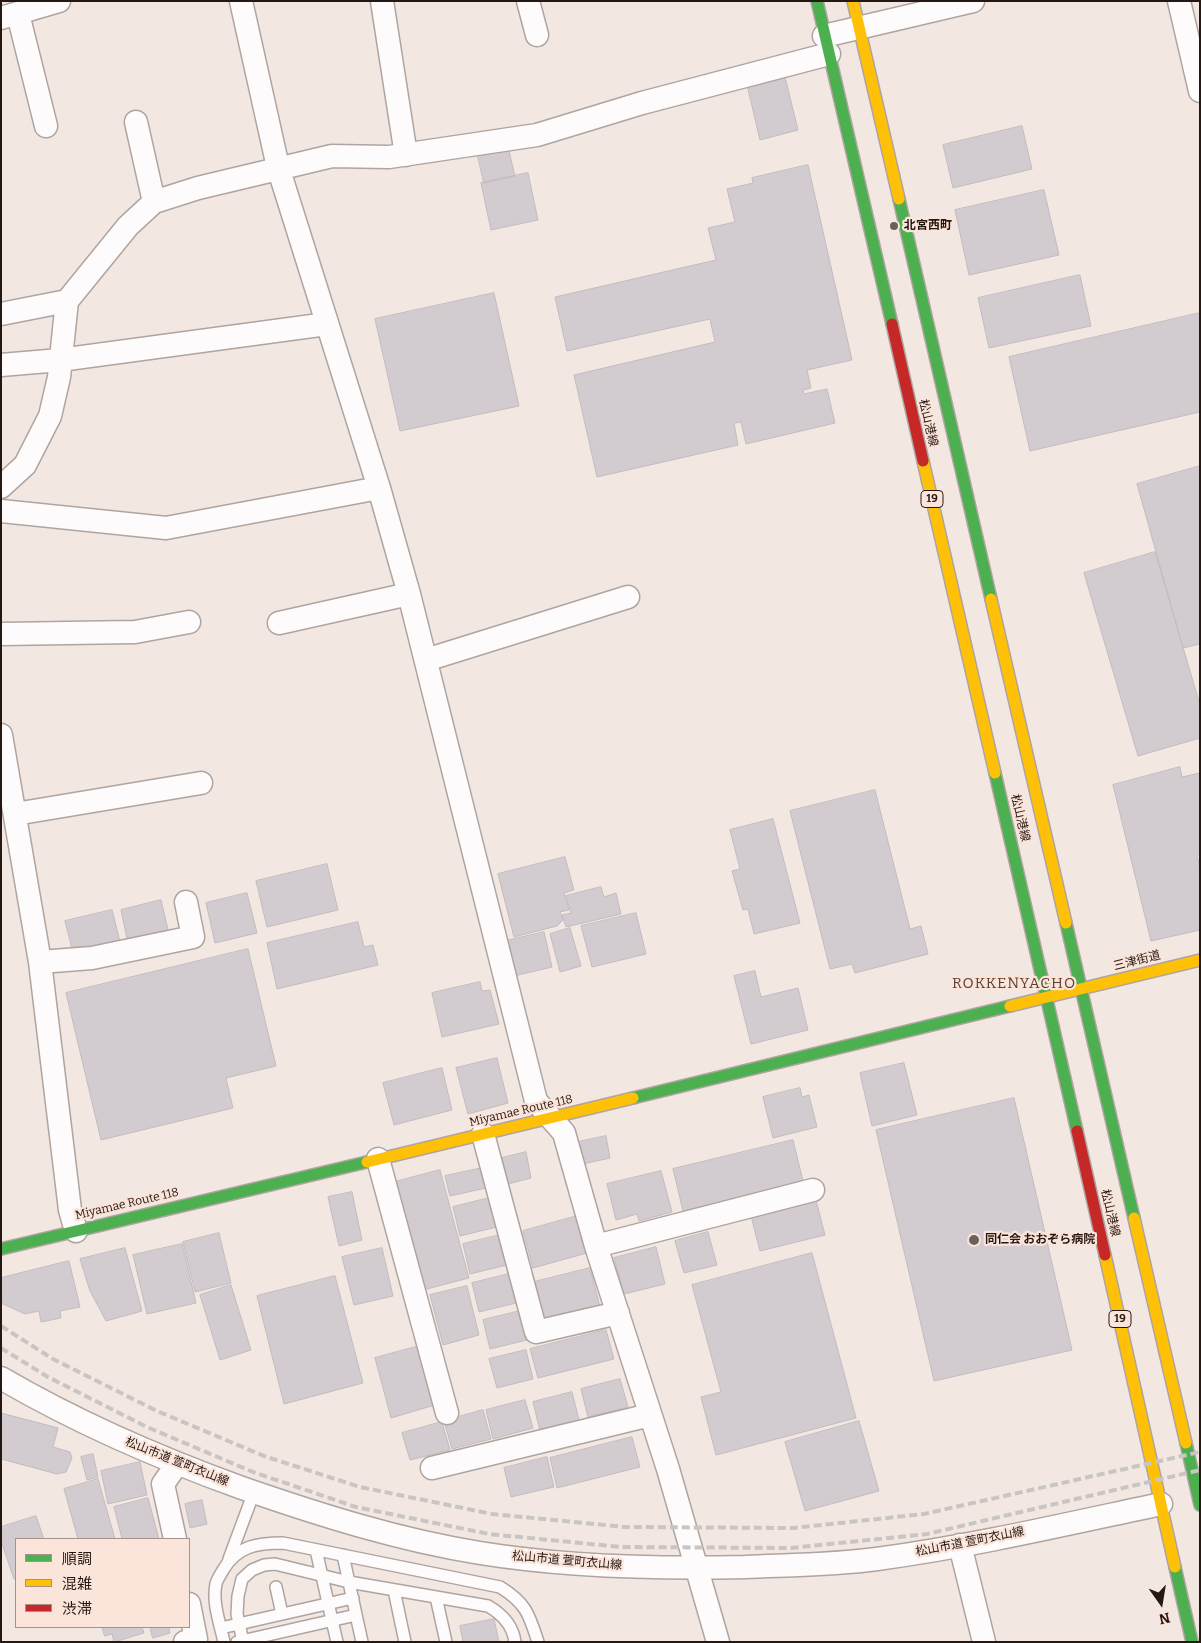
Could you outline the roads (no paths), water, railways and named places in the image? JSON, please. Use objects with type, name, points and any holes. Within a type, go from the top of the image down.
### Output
[{"type":"main road","name":"松山港線","points":[[816,1],[1047,997],[1192,1642]]},
{"type":"main road","name":"松山港線","points":[[852,1],[1199,1495]]},
{"type":"main road","name":"三津街道","points":[[1047,997],[1200,960]]},
{"type":"main road","name":"Miyamae Route 118","points":[[1,1249],[1047,997]]},
{"type":"street","points":[[46,126],[10,16],[60,1]]},
{"type":"street","points":[[241,1],[278,167],[379,488],[409,594],[536,1100],[564,1133],[596,1246],[650,1415],[718,1642]]},
{"type":"street","points":[[382,1],[406,155]]},
{"type":"street","points":[[528,1],[537,35]]},
{"type":"street","points":[[3,483],[25,465],[50,416],[59,377],[67,301],[128,226],[154,202],[278,167],[332,156],[406,155],[537,135],[826,45],[859,28],[973,1]]},
{"type":"street","points":[[1180,1],[1200,91]]},
{"type":"street","points":[[136,122],[154,202]]},
{"type":"street","points":[[1,314],[67,301]]},
{"type":"street","points":[[1,365],[60,360],[328,324]]},
{"type":"street","points":[[1,511],[166,528],[379,488]]},
{"type":"street","points":[[279,623],[409,594]]},
{"type":"street","points":[[426,660],[628,597]]},
{"type":"street","points":[[1,634],[135,632],[188,622]]},
{"type":"street","points":[[1,735],[4,773],[15,814],[40,962],[70,1210],[76,1231]]},
{"type":"street","points":[[15,814],[201,783]]},
{"type":"street","points":[[40,962],[92,958],[193,937],[186,902]]},
{"type":"street","points":[[483,1134],[536,1332],[618,1313]]},
{"type":"street","points":[[378,1159],[447,1413]]},
{"type":"street","points":[[596,1246],[813,1190]]},
{"type":"street","name":"松山市道 萱町衣山線","points":[[1,1378],[80,1421],[177,1464],[304,1510],[386,1533],[480,1553],[580,1564],[696,1568],[800,1565],[875,1559],[960,1545],[1161,1504]]},
{"type":"street","points":[[432,1468],[650,1415]]},
{"type":"street","points":[[175,1538],[163,1484],[177,1464]]},
{"type":"street","points":[[960,1545],[984,1642]]},
{"type":"street","points":[[185,1642],[196,1639],[190,1609]]},
{"type":"lane","points":[[224,1642],[216,1605],[216,1583],[228,1560],[254,1492]]},
{"type":"lane","points":[[228,1560],[244,1548],[260,1543],[283,1543],[500,1587],[518,1598],[531,1618],[538,1642]]},
{"type":"lane","points":[[316,1550],[337,1642]]},
{"type":"lane","points":[[343,1555],[362,1642]]},
{"type":"lane","points":[[356,1615],[287,1636],[241,1641],[237,1614],[238,1596],[242,1579],[252,1570],[274,1564],[349,1582],[488,1606],[500,1614],[508,1625],[515,1642]]},
{"type":"lane","points":[[276,1587],[282,1614]]},
{"type":"lane","points":[[394,1590],[405,1642]]},
{"type":"lane","points":[[436,1597],[446,1642]]},
{"type":"lane","points":[[221,1628],[353,1598]]},
{"type":"railway","points":[[1,1326],[53,1359],[157,1411],[264,1456],[360,1487],[492,1514],[625,1527],[793,1528],[924,1514],[1200,1452]]},
{"type":"railway","points":[[1,1348],[48,1377],[147,1427],[253,1472],[356,1507],[489,1534],[621,1547],[791,1548],[927,1534],[1200,1470]]},
{"type":"place","name":"北宮西町","points":[[894,226]]},
{"type":"place","name":"同仁会 おおぞら病院","points":[[974,1240]]},
{"type":"district","name":"ROKKENYACHO","points":[[1014,984]]}]
